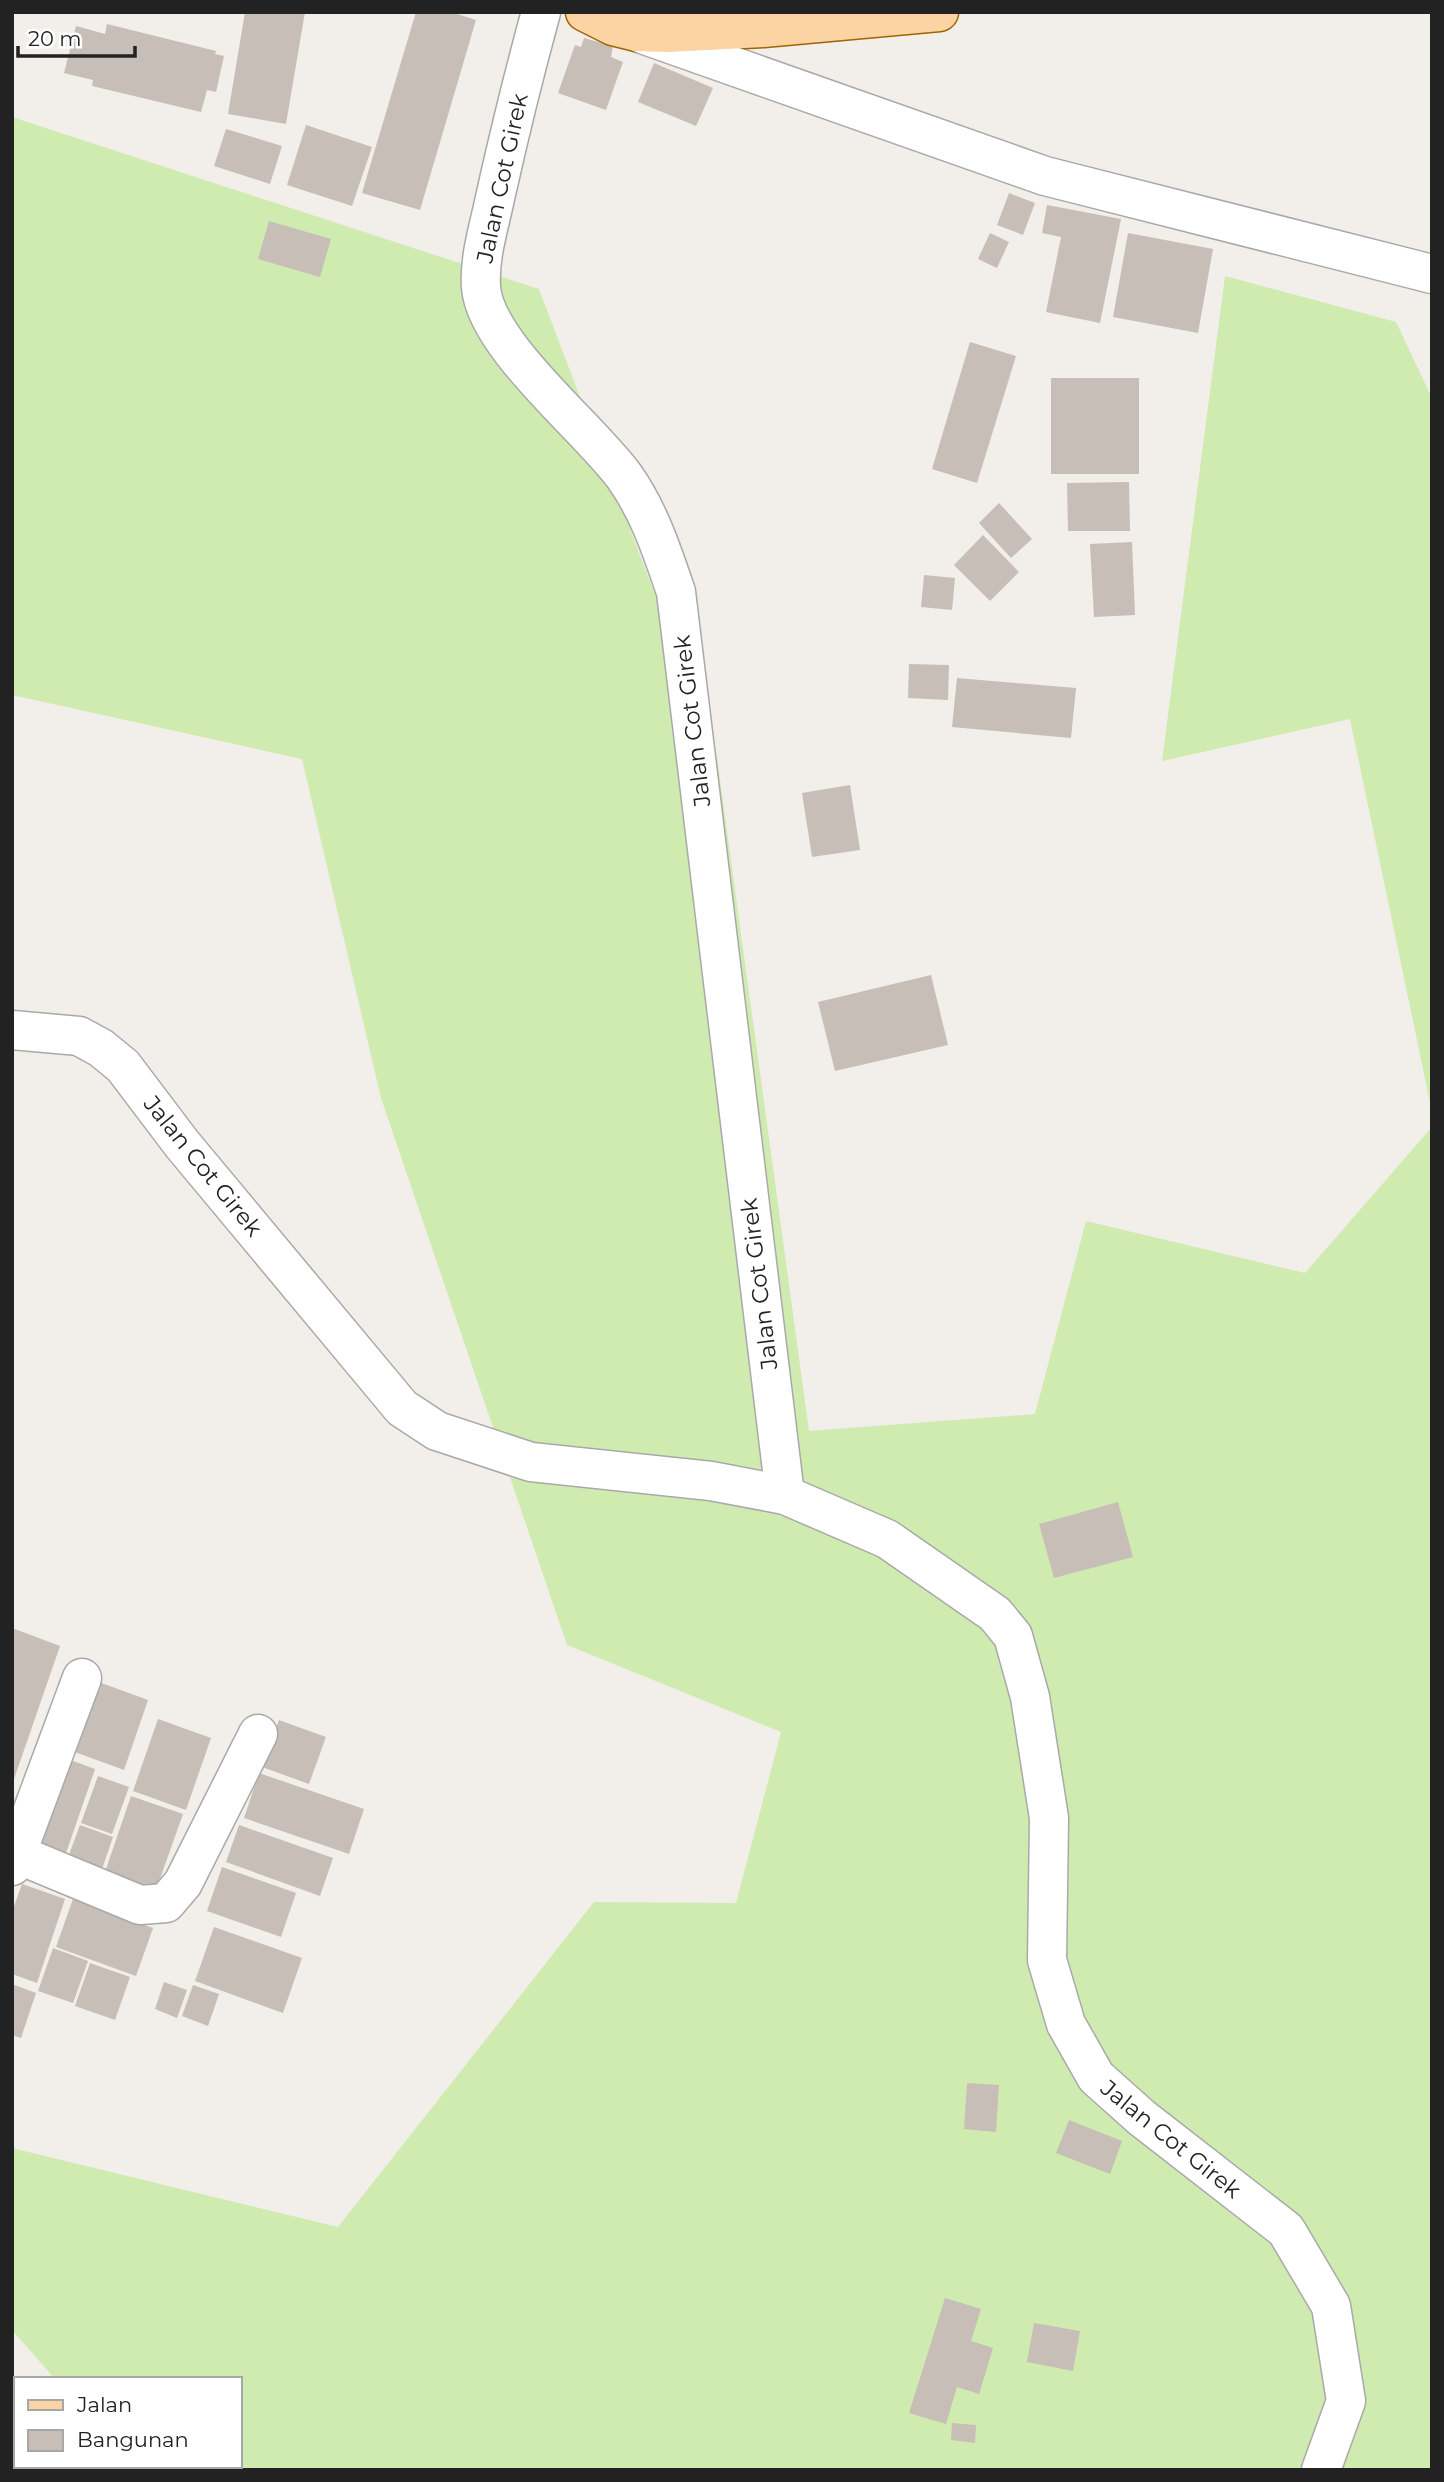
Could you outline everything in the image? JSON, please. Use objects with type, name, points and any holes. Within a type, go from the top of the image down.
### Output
[{"type":"main road","points":[[585,12],[613,26],[637,32],[763,28],[939,12]]},
{"type":"street","name":"Jalan Cot Girek","points":[[541,12],[513,115],[483,256],[481,289],[492,322],[514,353],[623,476],[654,526],[676,592],[785,1495]]},
{"type":"street","points":[[637,32],[1045,176],[1432,274]]},
{"type":"street","name":"Jalan Cot Girek","points":[[12,1030],[79,1036],[102,1048],[123,1066],[183,1144],[402,1408],[437,1432],[531,1462],[711,1480],[785,1495],[887,1539],[995,1614],[1013,1636],[1030,1697],[1049,1818],[1047,1960],[1066,2024],[1096,2077],[1142,2118],[1286,2230],[1331,2306],[1346,2401],[1321,2470]]},
{"type":"street","points":[[82,1678],[14,1857],[140,1905],[166,1903],[183,1884],[258,1734]]},
{"type":"green space","points":[[12,117],[539,289],[717,758],[809,1431],[1035,1414],[1086,1221],[1305,1273],[1432,1127],[1432,2470],[107,2470],[242,2468],[242,2377],[53,2377],[12,2330],[12,2148],[338,2227],[594,1902],[736,1903],[781,1732],[567,1645],[381,1098],[302,759],[12,695]]},
{"type":"green space","points":[[1225,276],[1396,322],[1432,398],[1432,1112],[1350,719],[1162,761]]},
{"type":"building","points":[[245,12],[305,12],[286,124],[228,114]]},
{"type":"building","points":[[416,12],[451,12],[476,20],[420,210],[362,193]]},
{"type":"building","points":[[107,24],[216,51],[215,54],[224,56],[216,92],[207,90],[201,112],[92,86],[93,80],[64,73],[76,26],[105,34]]},
{"type":"building","points":[[584,38],[613,46],[611,57],[623,62],[606,110],[558,93],[575,45],[581,47]]},
{"type":"building","points":[[654,63],[713,88],[696,126],[638,102]]},
{"type":"building","points":[[306,125],[372,147],[352,206],[287,185]]},
{"type":"building","points":[[226,129],[282,146],[270,184],[214,166]]},
{"type":"building","points":[[1009,193],[1035,203],[1023,235],[997,225]]},
{"type":"building","points":[[1047,205],[1121,219],[1100,323],[1046,312],[1061,237],[1042,233]]},
{"type":"building","points":[[269,221],[331,239],[320,277],[258,259]]},
{"type":"building","points":[[990,233],[1009,242],[997,268],[978,259]]},
{"type":"building","points":[[1128,233],[1213,249],[1198,333],[1113,317]]},
{"type":"building","points":[[970,342],[1016,356],[977,483],[932,469]]},
{"type":"building","points":[[1051,378],[1139,378],[1139,474],[1051,474]]},
{"type":"building","points":[[1129,482],[1130,531],[1068,531],[1067,483]]},
{"type":"building","points":[[999,503],[1032,539],[1011,558],[979,523]]},
{"type":"building","points":[[983,535],[1019,572],[990,601],[954,565]]},
{"type":"building","points":[[1132,542],[1135,615],[1094,617],[1090,544]]},
{"type":"building","points":[[924,575],[955,578],[952,610],[921,607]]},
{"type":"building","points":[[909,664],[949,665],[948,700],[908,698]]},
{"type":"building","points":[[957,678],[1076,688],[1071,738],[952,727]]},
{"type":"building","points":[[850,785],[860,850],[812,857],[802,793]]},
{"type":"building","points":[[931,975],[948,1045],[835,1071],[818,1002]]},
{"type":"building","points":[[1118,1502],[1133,1557],[1054,1578],[1039,1524]]},
{"type":"building","points":[[12,1628],[60,1646],[13,1782],[12,1782]]},
{"type":"building","points":[[96,1681],[148,1700],[124,1770],[72,1751]]},
{"type":"building","points":[[158,1719],[211,1738],[186,1810],[133,1791]]},
{"type":"building","points":[[279,1720],[326,1737],[309,1784],[262,1767]]},
{"type":"building","points":[[65,1758],[95,1769],[64,1859],[34,1848]]},
{"type":"building","points":[[259,1773],[364,1809],[349,1854],[244,1818]]},
{"type":"building","points":[[98,1776],[129,1787],[112,1834],[81,1823]]},
{"type":"building","points":[[131,1796],[183,1814],[156,1890],[105,1872]]},
{"type":"building","points":[[80,1825],[113,1837],[101,1872],[67,1860]]},
{"type":"building","points":[[239,1825],[333,1858],[320,1896],[226,1862]]},
{"type":"building","points":[[222,1867],[296,1893],[281,1937],[207,1911]]},
{"type":"building","points":[[22,1884],[65,1899],[37,1983],[12,1974],[12,1912]]},
{"type":"building","points":[[73,1899],[153,1928],[136,1976],[56,1947]]},
{"type":"building","points":[[214,1927],[302,1958],[283,2013],[195,1981]]},
{"type":"building","points":[[53,1948],[88,1961],[73,2003],[38,1991]]},
{"type":"building","points":[[90,1963],[130,1977],[115,2020],[75,2006]]},
{"type":"building","points":[[164,1982],[187,1990],[177,2018],[155,2009]]},
{"type":"building","points":[[12,1984],[36,1993],[21,2038],[12,2035]]},
{"type":"building","points":[[193,1985],[219,1994],[208,2026],[182,2016]]},
{"type":"building","points":[[967,2083],[999,2085],[996,2132],[964,2129]]},
{"type":"building","points":[[1069,2120],[1122,2141],[1110,2174],[1056,2153]]},
{"type":"building","points":[[945,2298],[981,2309],[971,2341],[993,2348],[979,2394],[957,2387],[946,2424],[909,2413]]},
{"type":"building","points":[[1034,2323],[1080,2331],[1073,2371],[1027,2362]]},
{"type":"building","points":[[952,2423],[976,2425],[975,2443],[951,2440]]}]
